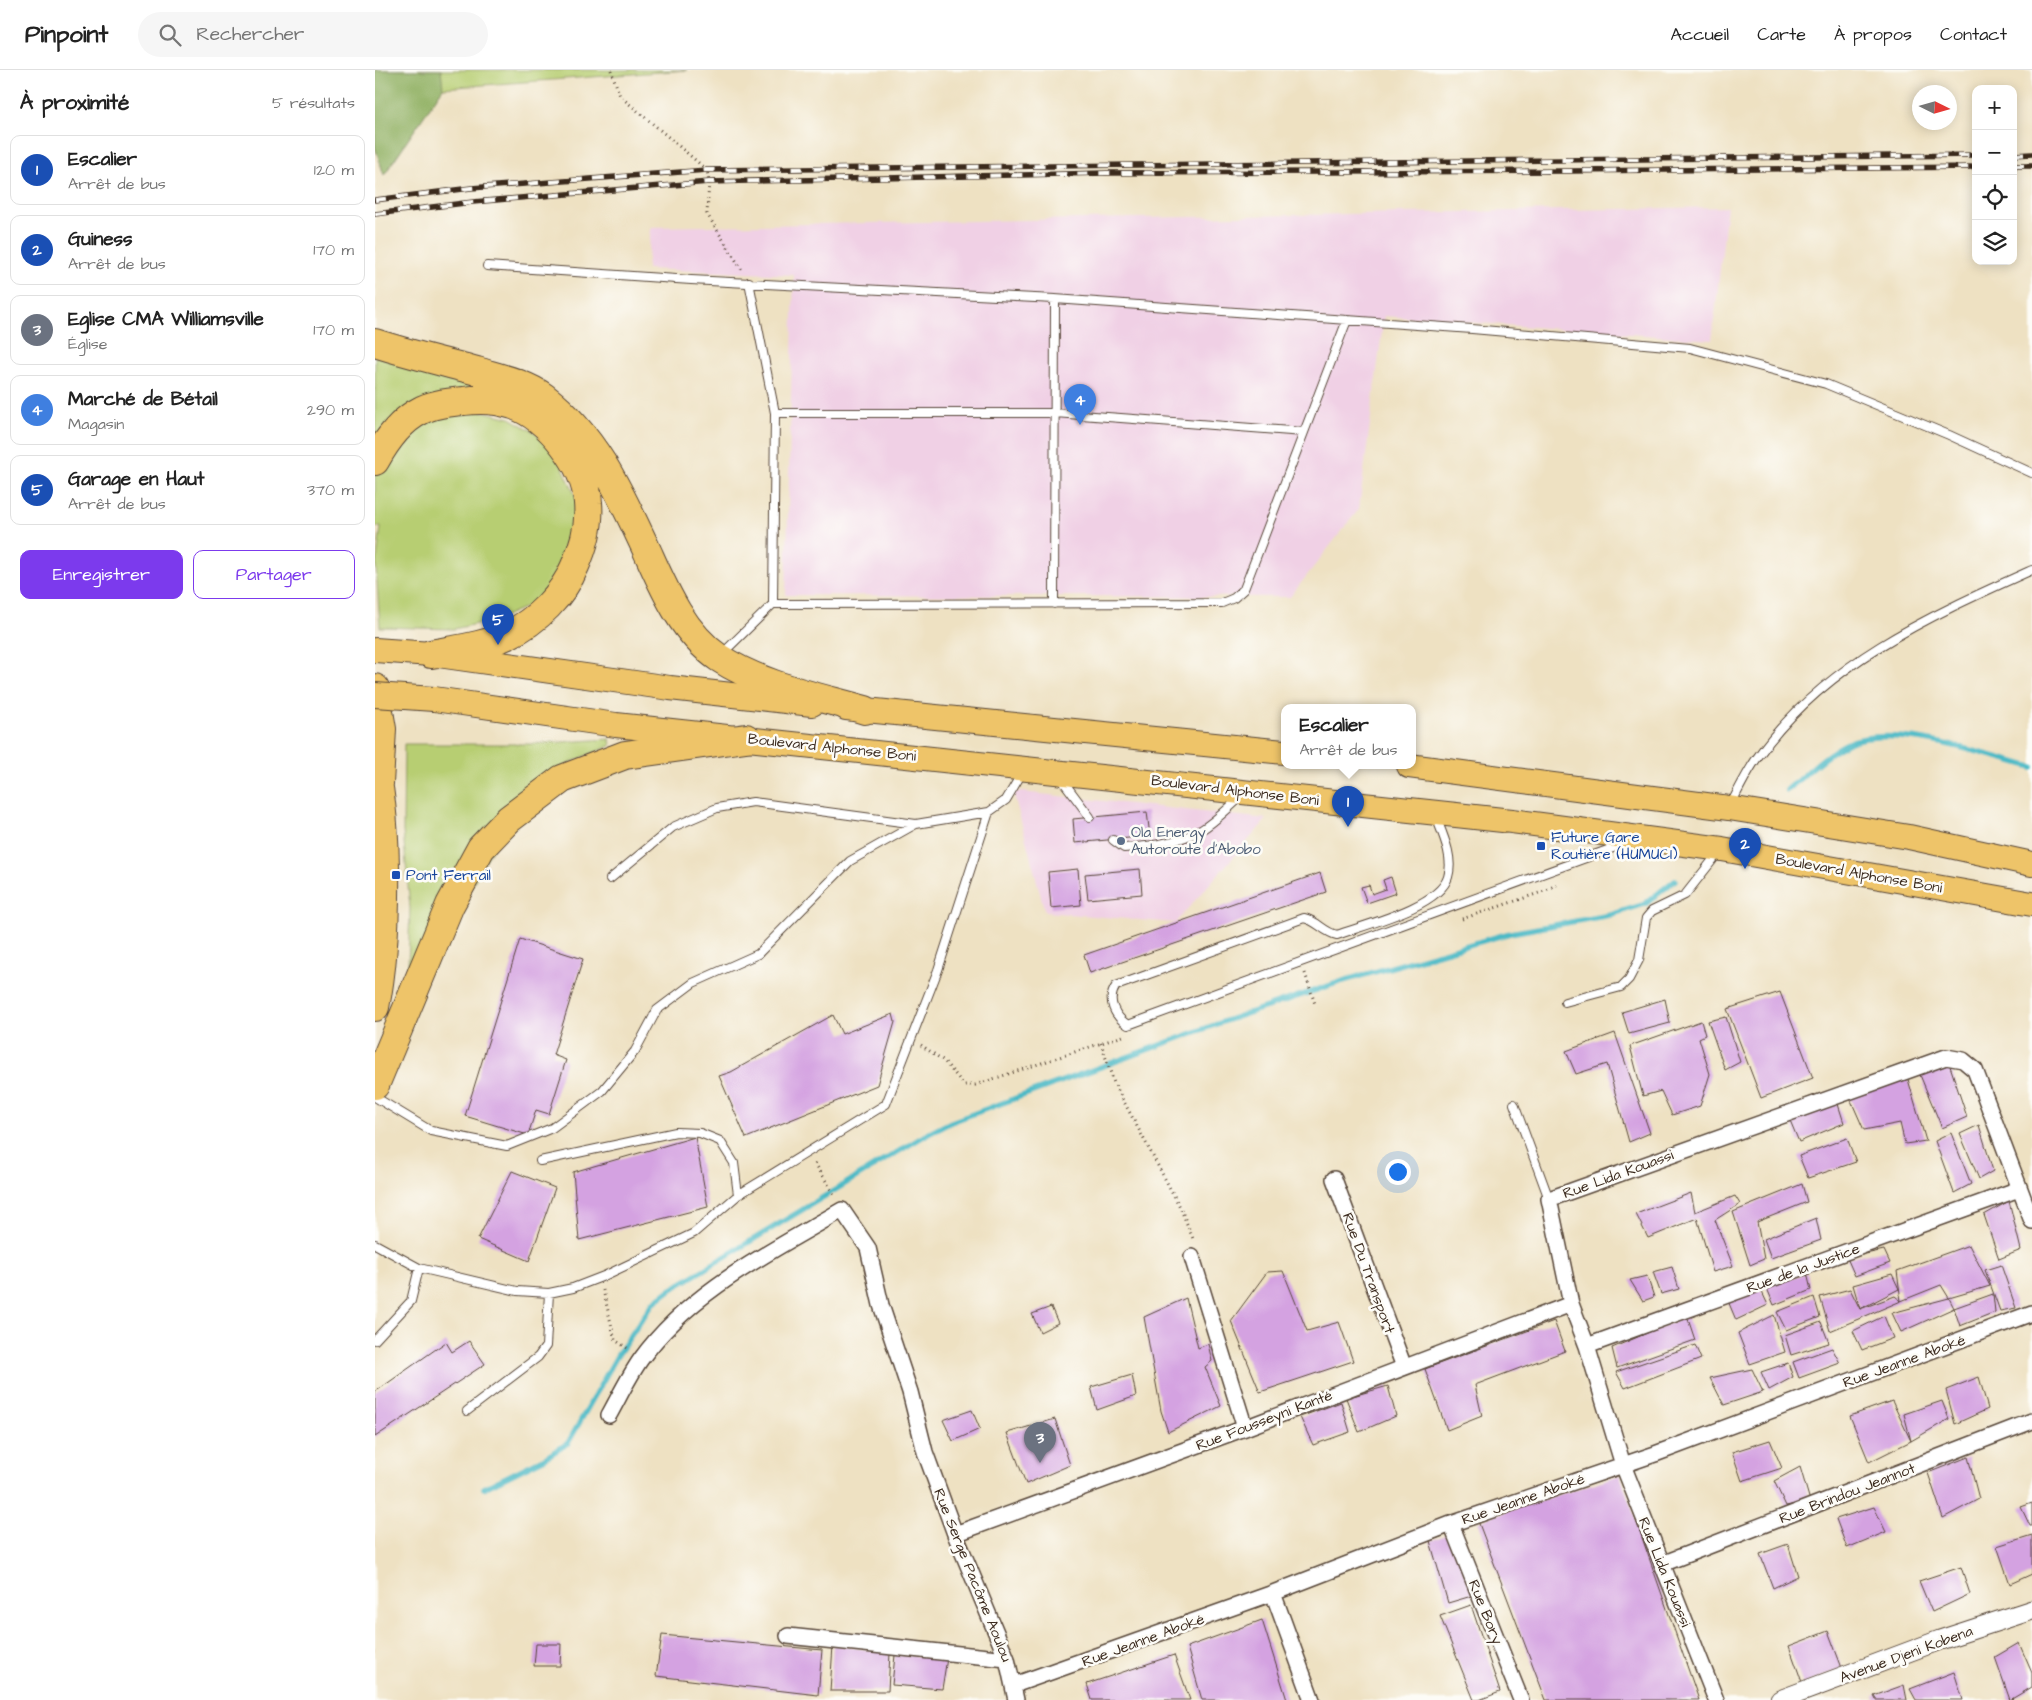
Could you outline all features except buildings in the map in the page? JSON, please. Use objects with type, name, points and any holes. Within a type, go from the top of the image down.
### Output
[{"type":"highway","points":[[375,343],[512,381],[542,396],[572,420],[597,452],[613,481],[670,601],[695,637],[718,657],[739,669],[772,683],[865,710]]},
{"type":"highway","points":[[375,462],[395,431],[419,411],[450,402],[478,400],[513,405],[545,424],[564,446],[580,471],[588,502],[586,532],[581,552],[568,582],[554,600],[510,634],[489,643],[431,654]]},
{"type":"highway","points":[[375,688],[382,729],[377,776],[383,906],[380,983],[375,1007]]},
{"type":"highway","points":[[375,1084],[450,905],[481,848],[509,819],[562,779],[609,760],[625,755],[666,748],[747,738]]},
{"type":"main road","points":[[375,650],[431,654],[661,687],[865,710],[1281,752]]},
{"type":"main road","name":"Boulevard Alphonse Boni","points":[[375,695],[434,699],[616,725],[1248,791],[1512,821],[1722,849],[2032,904]]},
{"type":"main road","points":[[1416,767],[1729,808],[1909,837],[2032,864]]},
{"type":"street","name":"Rue Lida Kouassi","points":[[1716,1700],[1623,1465],[1587,1346],[1571,1304],[1549,1199],[1946,1057],[1963,1060],[1975,1070],[2032,1220]]},
{"type":"street","name":"Rue Du Transport","points":[[1334,1179],[1404,1368]]},
{"type":"street","name":"Rue de la Justice","points":[[1587,1346],[2019,1189]]},
{"type":"street","name":"Rue Serge Pacôme Aoulou","points":[[609,1415],[641,1359],[674,1320],[705,1293],[843,1210],[868,1248],[881,1305],[910,1392],[925,1452],[955,1534],[1007,1659],[1015,1693]]},
{"type":"street","points":[[1192,1257],[1245,1428]]},
{"type":"street","name":"Rue Fousseyni Kanté","points":[[955,1534],[1245,1428],[1571,1304]]},
{"type":"street","name":"Rue Jeanne Aboké","points":[[1015,1693],[1451,1524],[1623,1465],[2032,1313]]},
{"type":"street","name":"Rue Brindou Jeannot","points":[[1662,1564],[2032,1421]]},
{"type":"street","name":"Rue Bory","points":[[1451,1524],[1521,1700]]},
{"type":"street","points":[[1273,1593],[1312,1700]]},
{"type":"street","name":"Avenue Djeni Kobena","points":[[1780,1700],[1940,1640],[2032,1610]]},
{"type":"street","points":[[788,1636],[1007,1659]]},
{"type":"lane","points":[[487,266],[1055,299],[1347,320],[1690,348],[1826,384],[1949,435],[2032,473]]},
{"type":"lane","points":[[749,282],[775,413],[773,604]]},
{"type":"lane","points":[[1054,604],[1055,299]]},
{"type":"lane","points":[[718,657],[773,604],[1222,603],[1234,598],[1244,589],[1347,320]]},
{"type":"lane","points":[[775,413],[1055,413],[1305,432]]},
{"type":"lane","points":[[1729,808],[1756,758],[1807,700],[1843,671],[1920,621],[2032,570]]},
{"type":"lane","points":[[610,879],[673,827],[717,808],[753,802],[916,824],[989,812],[1006,800],[1025,769]]},
{"type":"lane","points":[[1056,771],[1090,818]]},
{"type":"lane","points":[[1113,840],[1124,848],[1155,846],[1183,838],[1202,829],[1248,791]]},
{"type":"lane","points":[[375,1244],[419,1268],[517,1291],[549,1293],[573,1288],[600,1278],[693,1233],[738,1194],[809,1153],[886,1104],[938,970],[989,812]]},
{"type":"lane","points":[[1434,813],[1449,859],[1448,876],[1442,890],[1417,906],[1337,934],[1327,933],[1315,920],[1304,918],[1116,986],[1112,992],[1111,999],[1119,1019],[1128,1025],[1637,838]]},
{"type":"lane","points":[[375,1097],[431,1131],[507,1146],[551,1128],[602,1091],[635,1051],[657,1010],[693,983],[759,954],[850,861],[916,824]]},
{"type":"lane","points":[[1565,1002],[1621,987],[1629,979],[1639,960],[1646,918],[1652,911],[1685,895],[1722,849]]},
{"type":"lane","points":[[1514,1104],[1549,1199]]},
{"type":"lane","points":[[540,1161],[677,1132],[700,1133],[720,1141],[734,1163],[738,1194]]},
{"type":"lane","points":[[375,1340],[411,1301],[419,1268]]},
{"type":"lane","points":[[467,1411],[538,1357],[546,1346],[549,1293]]},
{"type":"path","points":[[611,70],[620,96],[707,170],[709,182],[707,214],[749,282]]},
{"type":"path","points":[[1304,973],[1315,1004]]},
{"type":"path","points":[[1101,1043],[1114,1083],[1175,1198],[1193,1238],[1192,1257]]},
{"type":"path","points":[[809,1153],[839,1204]]},
{"type":"path","points":[[600,1278],[615,1340],[633,1352]]},
{"type":"shaded area","points":[[1727,207],[1712,340],[1384,316],[1359,509],[1290,597],[786,595],[794,275],[647,269],[651,227]]},
{"type":"shaded area","points":[[1013,791],[1267,819],[1175,923],[1045,912]]},
{"type":"green space","points":[[375,70],[687,70],[443,88],[384,175],[375,147]]},
{"type":"green space","points":[[375,70],[441,70],[443,88],[384,175],[375,147]]},
{"type":"green space","points":[[375,356],[469,380],[481,411],[510,418],[536,433],[556,452],[579,504],[565,571],[532,604],[498,619],[454,629],[380,627],[376,566],[381,527],[375,527]]},
{"type":"green space","points":[[610,739],[611,746],[566,765],[524,792],[399,1017],[408,966],[410,908],[403,831],[404,744],[530,744]]},
{"type":"waterway","points":[[1787,790],[1831,753],[1848,743],[1867,738],[1889,736],[1914,738],[1965,748],[2032,767]]},
{"type":"waterway","points":[[484,1488],[545,1458],[568,1443],[617,1356],[653,1303],[670,1290],[924,1136],[951,1122],[1228,1020],[1343,981],[1510,933],[1610,915],[1645,904],[1675,880]]},
{"type":"railway","points":[[2017,155],[2032,154]]},
{"type":"railway","points":[[375,200],[471,188],[707,170],[1972,155]]},
{"type":"railway","points":[[2017,166],[2032,166]]},
{"type":"railway","points":[[375,214],[473,202],[709,182],[1106,173],[1972,167]]},
{"type":"place","name":"Marché de Bétail","points":[[1080,425]]},
{"type":"place","name":"Garage en Haut","points":[[498,645]]},
{"type":"place","name":"Escalier","points":[[1348,827]]},
{"type":"place","name":"Ola Energy Autoroute d’Abobo","points":[[1121,841]]},
{"type":"place","name":"Future Gare Routière (HUMUCI)","points":[[1541,846]]},
{"type":"place","name":"Guiness","points":[[1745,869]]},
{"type":"place","name":"Pont Ferrail","points":[[396,875]]},
{"type":"place","name":"Eglise CMA Williamsville","points":[[1040,1463]]}]
